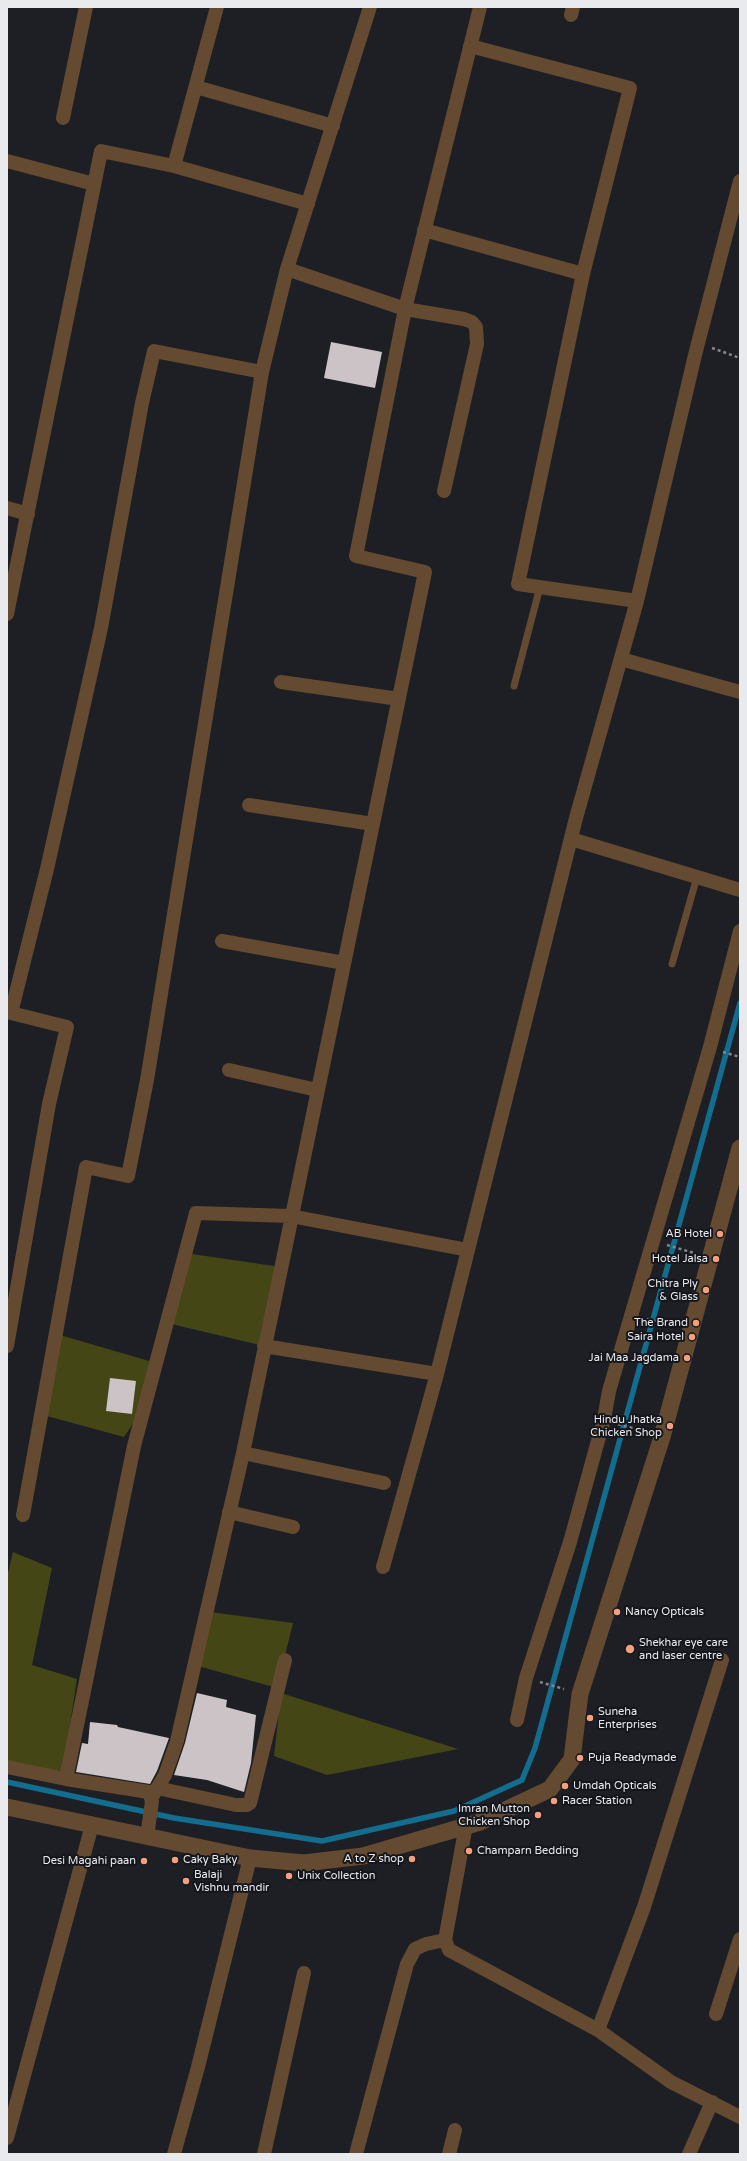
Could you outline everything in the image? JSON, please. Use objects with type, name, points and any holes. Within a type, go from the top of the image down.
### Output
[{"type":"street","points":[[63,118],[86,7]]},
{"type":"street","points":[[174,166],[217,7]]},
{"type":"street","points":[[23,1516],[86,1167],[128,1176],[147,1080],[262,372],[287,269],[370,7]]},
{"type":"street","points":[[148,1829],[154,1795],[165,1776],[177,1742],[229,1512],[425,572],[356,556],[405,309],[480,7]]},
{"type":"street","points":[[470,46],[630,88],[583,274],[518,584],[638,600]]},
{"type":"street","points":[[196,87],[333,126]]},
{"type":"street","points":[[7,614],[101,151],[174,166],[308,204]]},
{"type":"street","points":[[7,161],[94,184]]},
{"type":"street","points":[[383,1567],[437,1374],[570,839],[638,600],[698,343],[740,181]]},
{"type":"street","points":[[424,230],[583,274]]},
{"type":"street","points":[[287,269],[405,309],[464,319],[472,322],[476,327],[477,344],[444,492]]},
{"type":"street","points":[[7,1346],[49,1104],[67,1027],[9,1013],[47,869],[101,628],[142,403],[154,351],[262,372]]},
{"type":"street","points":[[7,508],[28,514]]},
{"type":"street","points":[[621,659],[740,692]]},
{"type":"street","points":[[281,682],[399,699]]},
{"type":"street","points":[[249,805],[373,824]]},
{"type":"street","points":[[570,839],[740,890]]},
{"type":"street","points":[[517,1720],[526,1678],[570,1542],[604,1419],[609,1391],[710,1047],[740,931]]},
{"type":"street","points":[[222,941],[344,963]]},
{"type":"street","points":[[229,1070],[317,1090]]},
{"type":"street","points":[[7,1807],[92,1825],[148,1829],[250,1858],[304,1863],[364,1856],[480,1822],[550,1789],[572,1759],[580,1694],[662,1437],[740,1148]]},
{"type":"street","points":[[66,1779],[134,1446],[196,1213],[291,1216],[468,1250]]},
{"type":"street","points":[[264,1346],[437,1374]]},
{"type":"street","points":[[242,1453],[384,1483]]},
{"type":"street","points":[[229,1512],[293,1527]]},
{"type":"street","points":[[7,1767],[66,1779],[144,1790],[154,1795],[247,1805],[250,1803],[285,1660]]},
{"type":"street","points":[[598,2030],[644,1907],[722,1660]]},
{"type":"street","points":[[7,2138],[92,1825]]},
{"type":"street","points":[[466,1825],[445,1940],[449,1950],[598,2030],[671,2082],[740,2117]]},
{"type":"street","points":[[174,2154],[198,2067],[250,1858]]},
{"type":"street","points":[[716,2014],[740,1939]]},
{"type":"street","points":[[356,2154],[407,1964],[415,1949],[426,1944],[445,1940]]},
{"type":"street","points":[[264,2154],[304,1973]]},
{"type":"street","points":[[689,2154],[712,2102]]},
{"type":"street","points":[[449,2154],[455,2130]]},
{"type":"lane","points":[[514,686],[540,587]]},
{"type":"lane","points":[[672,964],[697,877]]},
{"type":"path","points":[[698,343],[740,358]]},
{"type":"path","points":[[722,1051],[740,1057]]},
{"type":"path","points":[[666,1245],[688,1252]]},
{"type":"path","points":[[648,1319],[666,1323]]},
{"type":"path","points":[[620,1424],[642,1430]]},
{"type":"path","points":[[540,1682],[564,1689]]},
{"type":"shaded area","points":[[185,1253],[281,1267],[264,1346],[167,1323]]},
{"type":"shaded area","points":[[60,1335],[149,1361],[147,1384],[140,1413],[124,1437],[43,1415]]},
{"type":"shaded area","points":[[13,1552],[52,1568],[32,1665],[77,1679],[63,1771],[7,1764],[7,1577]]},
{"type":"shaded area","points":[[210,1612],[293,1623],[277,1688],[198,1666]]},
{"type":"shaded area","points":[[281,1693],[458,1749],[327,1775],[274,1756]]},
{"type":"building","points":[[331,342],[382,352],[375,388],[324,378]]},
{"type":"building","points":[[110,1378],[136,1381],[132,1414],[106,1411]]},
{"type":"building","points":[[197,1693],[227,1700],[226,1707],[256,1715],[251,1763],[244,1792],[207,1780],[174,1775],[185,1743]]},
{"type":"building","points":[[90,1722],[117,1725],[118,1727],[169,1738],[157,1771],[150,1784],[76,1772],[82,1743],[88,1744]]},
{"type":"waterway","points":[[7,1782],[174,1818],[322,1841],[454,1811],[522,1780],[535,1748],[740,1003]]},
{"type":"place","name":"AB Hotel","points":[[720,1234]]},
{"type":"place","name":"Hotel Jalsa","points":[[716,1259]]},
{"type":"place","name":"Chitra Ply & Glass","points":[[706,1290]]},
{"type":"place","name":"The Brand","points":[[696,1323]]},
{"type":"place","name":"Saira Hotel","points":[[692,1337]]},
{"type":"place","name":"Jai Maa Jagdama","points":[[687,1358]]},
{"type":"place","name":"Hindu Jhatka Chicken Shop","points":[[670,1426]]},
{"type":"place","name":"Nancy Opticals","points":[[617,1612]]},
{"type":"place","name":"Shekhar eye care and laser centre","points":[[630,1649]]},
{"type":"place","name":"Suneha Enterprises","points":[[590,1718]]},
{"type":"place","name":"Puja Readymade","points":[[580,1758]]},
{"type":"place","name":"Umdah Opticals","points":[[565,1786]]},
{"type":"place","name":"Racer Station","points":[[554,1801]]},
{"type":"place","name":"Imran Mutton Chicken Shop","points":[[538,1815]]},
{"type":"place","name":"Champarn Bedding","points":[[469,1851]]},
{"type":"place","name":"A to Z shop","points":[[412,1859]]},
{"type":"place","name":"Caky Baky","points":[[175,1860]]},
{"type":"place","name":"Desi Magahi paan","points":[[144,1861]]},
{"type":"place","name":"Unix Collection","points":[[289,1876]]},
{"type":"place","name":"Balaji Vishnu mandir","points":[[186,1881]]}]
